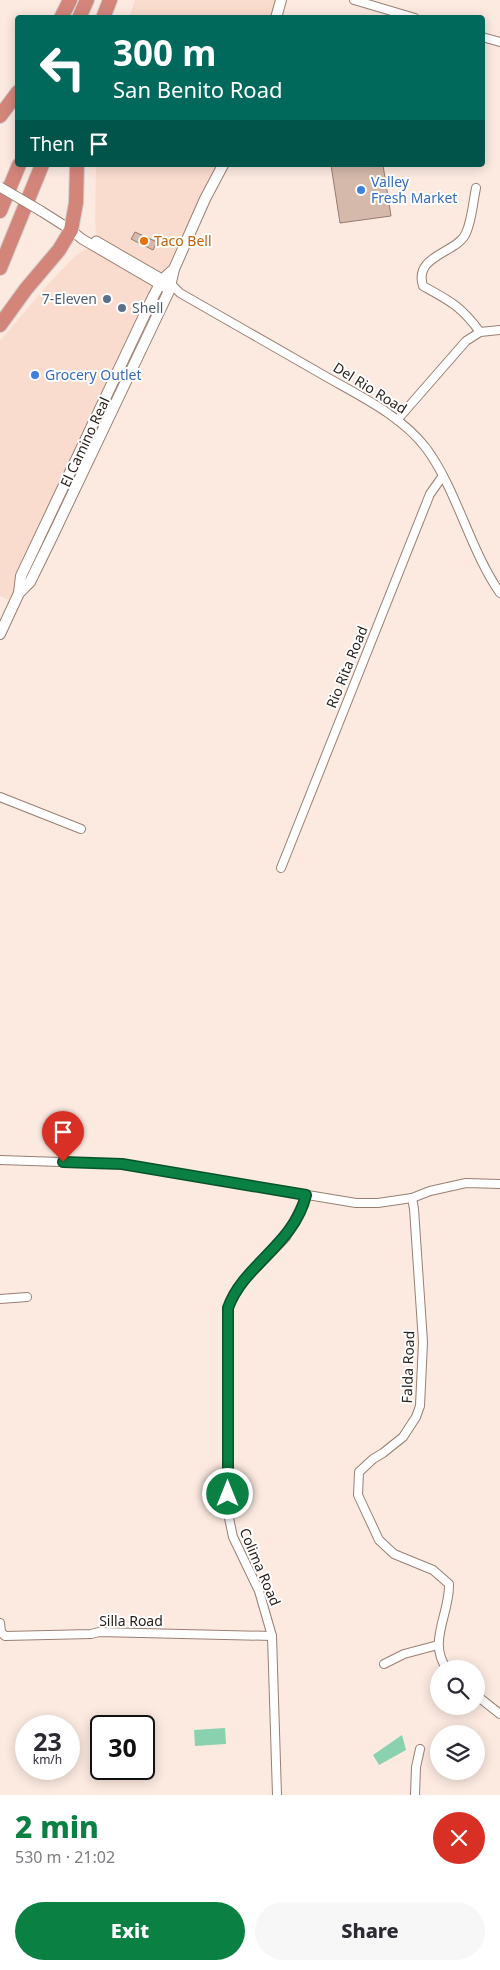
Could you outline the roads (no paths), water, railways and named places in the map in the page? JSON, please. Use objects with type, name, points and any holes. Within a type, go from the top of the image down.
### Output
[{"type":"highway","points":[[63,15],[70,0]]},
{"type":"highway","points":[[80,15],[87,0]]},
{"type":"highway","points":[[104,15],[111,0]]},
{"type":"highway","points":[[108,15],[111,0]]},
{"type":"highway","points":[[0,116],[15,96]]},
{"type":"highway","points":[[0,211],[18,167]]},
{"type":"highway","points":[[0,268],[41,167]]},
{"type":"highway","points":[[0,325],[26,289],[59,250],[71,230],[75,210],[77,167]]},
{"type":"main road","points":[[277,15],[281,0]]},
{"type":"main road","name":"El Camino Real","points":[[0,634],[19,593],[21,576],[161,282],[174,268],[205,199],[222,167]]},
{"type":"main road","name":"El Camino Real","points":[[19,593],[30,582],[35,573],[174,290],[174,268]]},
{"type":"street","points":[[354,0],[405,15]]},
{"type":"street","points":[[485,38],[500,42]]},
{"type":"street","name":"Del Rio Road","points":[[0,187],[71,230],[82,239],[161,282],[397,420],[424,446],[442,477],[481,562],[500,593]]},
{"type":"street","points":[[476,188],[466,234],[462,240],[432,259],[420,278],[423,286],[454,303],[469,316],[480,332]]},
{"type":"street","points":[[397,420],[460,347],[480,332],[500,330]]},
{"type":"street","name":"Rio Rita Road","points":[[280,868],[430,494],[442,477]]},
{"type":"street","points":[[0,797],[82,829]]},
{"type":"street","points":[[0,1160],[122,1164],[356,1203],[412,1198],[430,1191],[466,1184],[500,1184]]},
{"type":"street","name":"Colima Road","points":[[277,1795],[272,1636],[258,1591],[233,1537],[228,1518],[228,1308],[240,1285],[286,1237],[306,1195]]},
{"type":"street","name":"Falda Road","points":[[412,1198],[423,1342],[420,1406],[416,1418],[403,1437],[372,1459],[359,1472],[358,1495],[379,1540],[388,1550],[433,1570],[449,1584],[450,1596],[438,1645]]},
{"type":"street","points":[[0,1299],[27,1297]]},
{"type":"street","name":"Silla Road","points":[[0,1623],[1,1632],[4,1636],[91,1634],[99,1632],[272,1636]]},
{"type":"street","points":[[384,1664],[404,1654],[438,1645],[442,1660]]},
{"type":"street","points":[[485,1702],[500,1714]]},
{"type":"street","points":[[415,1795],[420,1749]]},
{"type":"place","name":"Valley Fresh Market","points":[[361,190]]},
{"type":"place","name":"Taco Bell","points":[[144,241]]},
{"type":"place","name":"7-Eleven","points":[[107,299]]},
{"type":"place","name":"Shell","points":[[122,308]]},
{"type":"place","name":"Grocery Outlet","points":[[35,375]]}]
